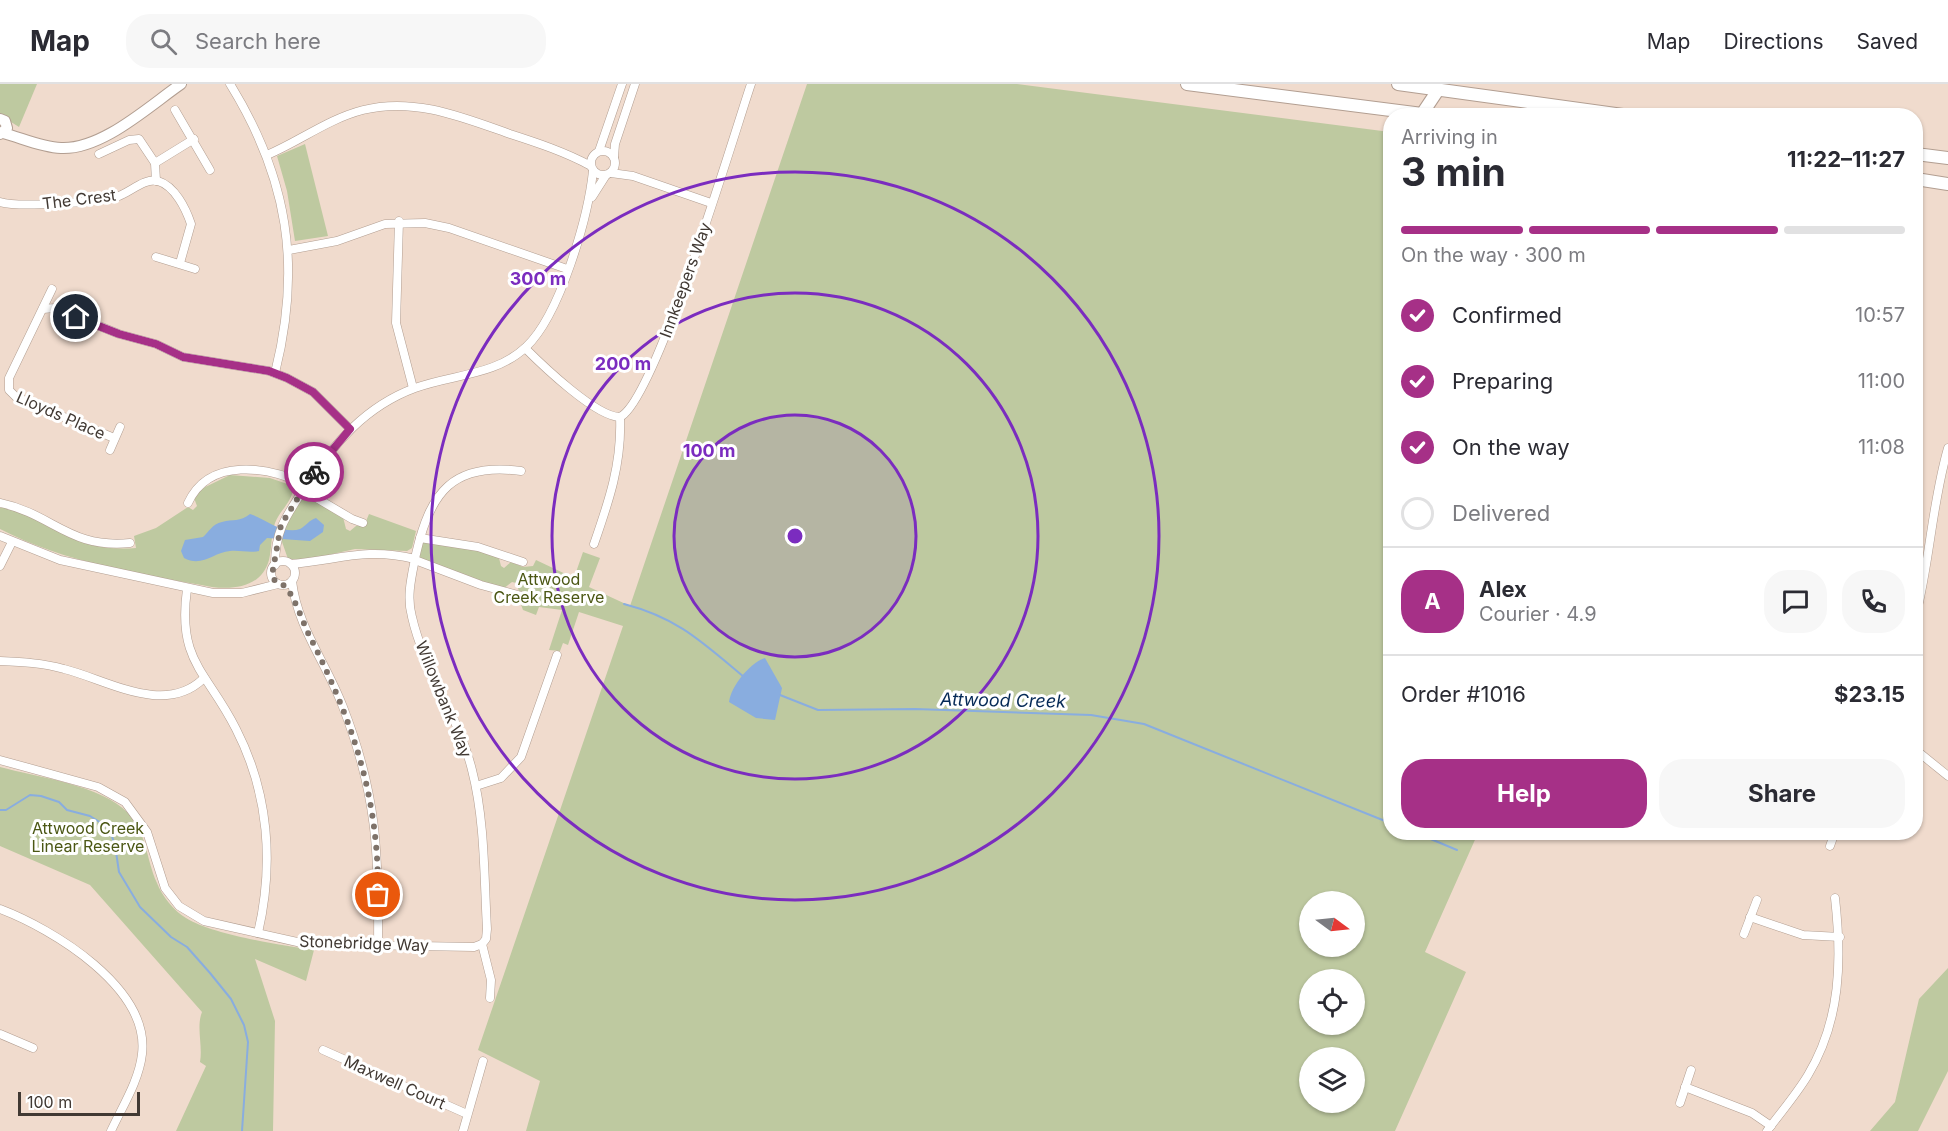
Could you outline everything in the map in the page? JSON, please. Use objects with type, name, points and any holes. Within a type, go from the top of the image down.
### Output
[{"type":"main road","points":[[1187,84],[1383,109]]},
{"type":"main road","points":[[1398,84],[1571,108]]},
{"type":"main road","points":[[1422,108],[1424,88]]},
{"type":"main road","points":[[1426,108],[1438,90]]},
{"type":"main road","points":[[1923,155],[1948,158]]},
{"type":"main road","points":[[1923,180],[1948,184]]},
{"type":"street","points":[[2,128],[26,139],[61,148],[83,146],[124,124],[181,84]]},
{"type":"street","points":[[230,84],[267,155],[279,192],[289,250],[287,314],[275,373]]},
{"type":"street","points":[[590,201],[592,168],[622,84]]},
{"type":"street","points":[[378,945],[379,861],[370,792],[337,691],[294,602],[273,578],[277,544],[285,516],[328,452],[350,429],[387,401],[413,388],[484,371],[501,364],[525,348],[548,320],[590,201],[608,174],[614,160],[615,144],[635,84]]},
{"type":"street","name":"Innkeepers Way","points":[[620,417],[634,402],[657,357],[694,260],[751,84]]},
{"type":"street","points":[[267,155],[342,116],[384,106],[404,106],[443,111],[570,154],[592,168],[608,174],[633,176],[711,203]]},
{"type":"street","points":[[175,110],[210,170]]},
{"type":"street","points":[[99,154],[137,138],[155,163],[156,181],[172,189],[188,216],[190,232],[180,263]]},
{"type":"street","points":[[155,163],[194,140]]},
{"type":"street","points":[[570,154],[596,154],[607,151],[633,176]]},
{"type":"street","name":"The Crest","points":[[0,202],[15,205],[44,205],[114,197],[144,183],[156,181]]},
{"type":"street","points":[[289,250],[337,241],[372,227],[399,221],[449,228],[567,269]]},
{"type":"street","points":[[399,221],[396,323],[413,388]]},
{"type":"street","points":[[156,257],[195,269]]},
{"type":"street","points":[[52,289],[43,309],[55,308],[119,334],[156,344],[183,357],[275,373],[313,392],[350,429]]},
{"type":"street","name":"Lloyds Place","points":[[43,309],[38,313],[9,378],[9,390],[16,397],[114,438]]},
{"type":"street","points":[[525,348],[576,393],[608,414],[620,417],[621,452],[616,476],[594,544]]},
{"type":"street","name":"Lloyds Place","points":[[110,450],[120,427]]},
{"type":"street","points":[[1923,582],[1938,482],[1948,451]]},
{"type":"street","name":"Willowbank Way","points":[[490,998],[491,980],[482,944],[487,934],[487,922],[476,786],[466,750],[412,618],[409,590],[429,508],[441,491],[457,478],[490,468],[521,471]]},
{"type":"street","points":[[188,503],[199,485],[220,471],[234,469],[282,475],[352,519],[363,523]]},
{"type":"street","points":[[0,503],[37,516],[67,534],[90,542],[130,543]]},
{"type":"street","points":[[0,536],[60,560],[187,588],[228,594],[280,584],[294,578],[315,562]]},
{"type":"street","points":[[420,538],[478,547],[524,562]]},
{"type":"street","points":[[0,566],[12,542]]},
{"type":"street","points":[[277,544],[294,578],[294,602]]},
{"type":"street","points":[[254,588],[273,568],[288,563],[315,562],[343,555],[373,553],[415,560],[481,585],[529,598]]},
{"type":"street","points":[[187,588],[183,612],[186,641],[195,666],[236,729],[261,797],[268,867],[266,896],[258,933]]},
{"type":"street","points":[[476,786],[501,778],[521,757],[557,656]]},
{"type":"street","points":[[0,661],[62,668],[157,696],[179,694],[203,679]]},
{"type":"street","points":[[1923,756],[1948,776]]},
{"type":"street","name":"Stonebridge Way","points":[[0,760],[113,794],[140,819],[152,845],[165,888],[179,906],[204,921],[306,944],[474,947],[482,944]]},
{"type":"street","points":[[1830,846],[1832,840]]},
{"type":"street","points":[[1685,1088],[1752,1113],[1769,1128],[1808,1075],[1823,1046],[1839,978],[1840,938],[1835,898]]},
{"type":"street","points":[[1744,934],[1757,900]]},
{"type":"street","points":[[0,909],[65,940],[123,995],[136,1014],[141,1033],[142,1054],[134,1080],[111,1131]]},
{"type":"street","points":[[1750,917],[1803,935],[1840,938]]},
{"type":"street","points":[[0,1034],[33,1048]]},
{"type":"street","name":"Maxwell Court","points":[[324,1050],[467,1114]]},
{"type":"street","points":[[463,1131],[483,1061]]},
{"type":"street","points":[[1680,1103],[1691,1070]]},
{"type":"green space","points":[[0,84],[37,84],[19,127],[0,115]]},
{"type":"green space","name":"Attwood Creek Reserve","points":[[807,84],[1017,84],[1383,131],[1383,840],[1475,840],[1425,952],[1466,972],[1395,1131],[526,1131],[540,1081],[478,1050],[623,626],[579,612],[568,645],[563,643],[560,651],[549,650],[562,610],[539,607],[536,615],[523,610],[520,602],[527,599],[528,594],[519,591],[516,583],[512,582],[503,589],[419,558],[422,542],[487,552],[499,558],[504,568],[511,562],[523,567],[533,566],[536,560],[574,578],[583,552],[600,558],[589,587],[630,606]]},
{"type":"green space","points":[[305,144],[328,236],[295,241],[287,191],[277,156]]},
{"type":"green space","points":[[230,475],[270,478],[293,486],[291,496],[275,523],[266,569],[254,581],[239,587],[212,587],[104,566],[51,551],[0,529],[0,508],[3,507],[22,513],[66,535],[96,546],[136,548],[134,536],[156,528],[188,507],[193,510],[197,506],[194,498],[197,491]]},
{"type":"green space","points":[[305,496],[343,517],[346,529],[350,531],[356,526],[364,526],[369,514],[416,531],[412,548],[407,551],[355,549],[310,559],[288,559],[281,539],[290,515]]},
{"type":"green space","name":"Attwood Creek Linear Reserve","points":[[0,767],[68,783],[117,803],[128,813],[139,829],[153,874],[162,893],[186,918],[230,934],[314,950],[306,981],[255,959],[275,1021],[273,1131],[176,1131],[206,1066],[200,1062],[202,1012],[90,885],[0,846]]},
{"type":"green space","points":[[1948,968],[1948,1071],[1918,1131],[1870,1131],[1895,1102],[1919,999]]},
{"type":"water","points":[[250,514],[287,530],[300,529],[316,518],[324,525],[323,532],[310,541],[267,538],[260,545],[259,551],[230,551],[197,561],[184,558],[181,551],[185,540],[203,537],[219,523],[240,519]]},
{"type":"water","points":[[765,658],[782,688],[775,720],[756,718],[729,702],[733,689],[742,676],[753,665]]},
{"type":"waterway","name":"Attwood Creek","points":[[624,604],[660,616],[675,624],[702,642],[744,677]]},
{"type":"waterway","name":"Attwood Creek","points":[[780,695],[818,710],[915,709],[1091,715],[1144,724],[1383,820]]},
{"type":"waterway","name":"Attwood Creek","points":[[0,810],[6,810],[30,795],[41,796],[59,802],[67,810],[90,816],[109,828],[115,845],[119,872],[140,907],[171,937],[187,947],[210,973],[231,999],[244,1025],[248,1042],[242,1131]]},
{"type":"waterway","name":"Attwood Creek","points":[[1433,840],[1457,850]]},
{"type":"way so far","points":[[314,472],[281,525],[272,575],[278,584],[283,585],[294,602],[300,619],[337,691],[352,731],[370,792],[374,815],[379,861],[378,895]]},
{"type":"route","points":[[76,317],[119,334],[148,341],[183,357],[269,371],[301,384],[324,402],[350,429],[328,452],[314,472]]}]
